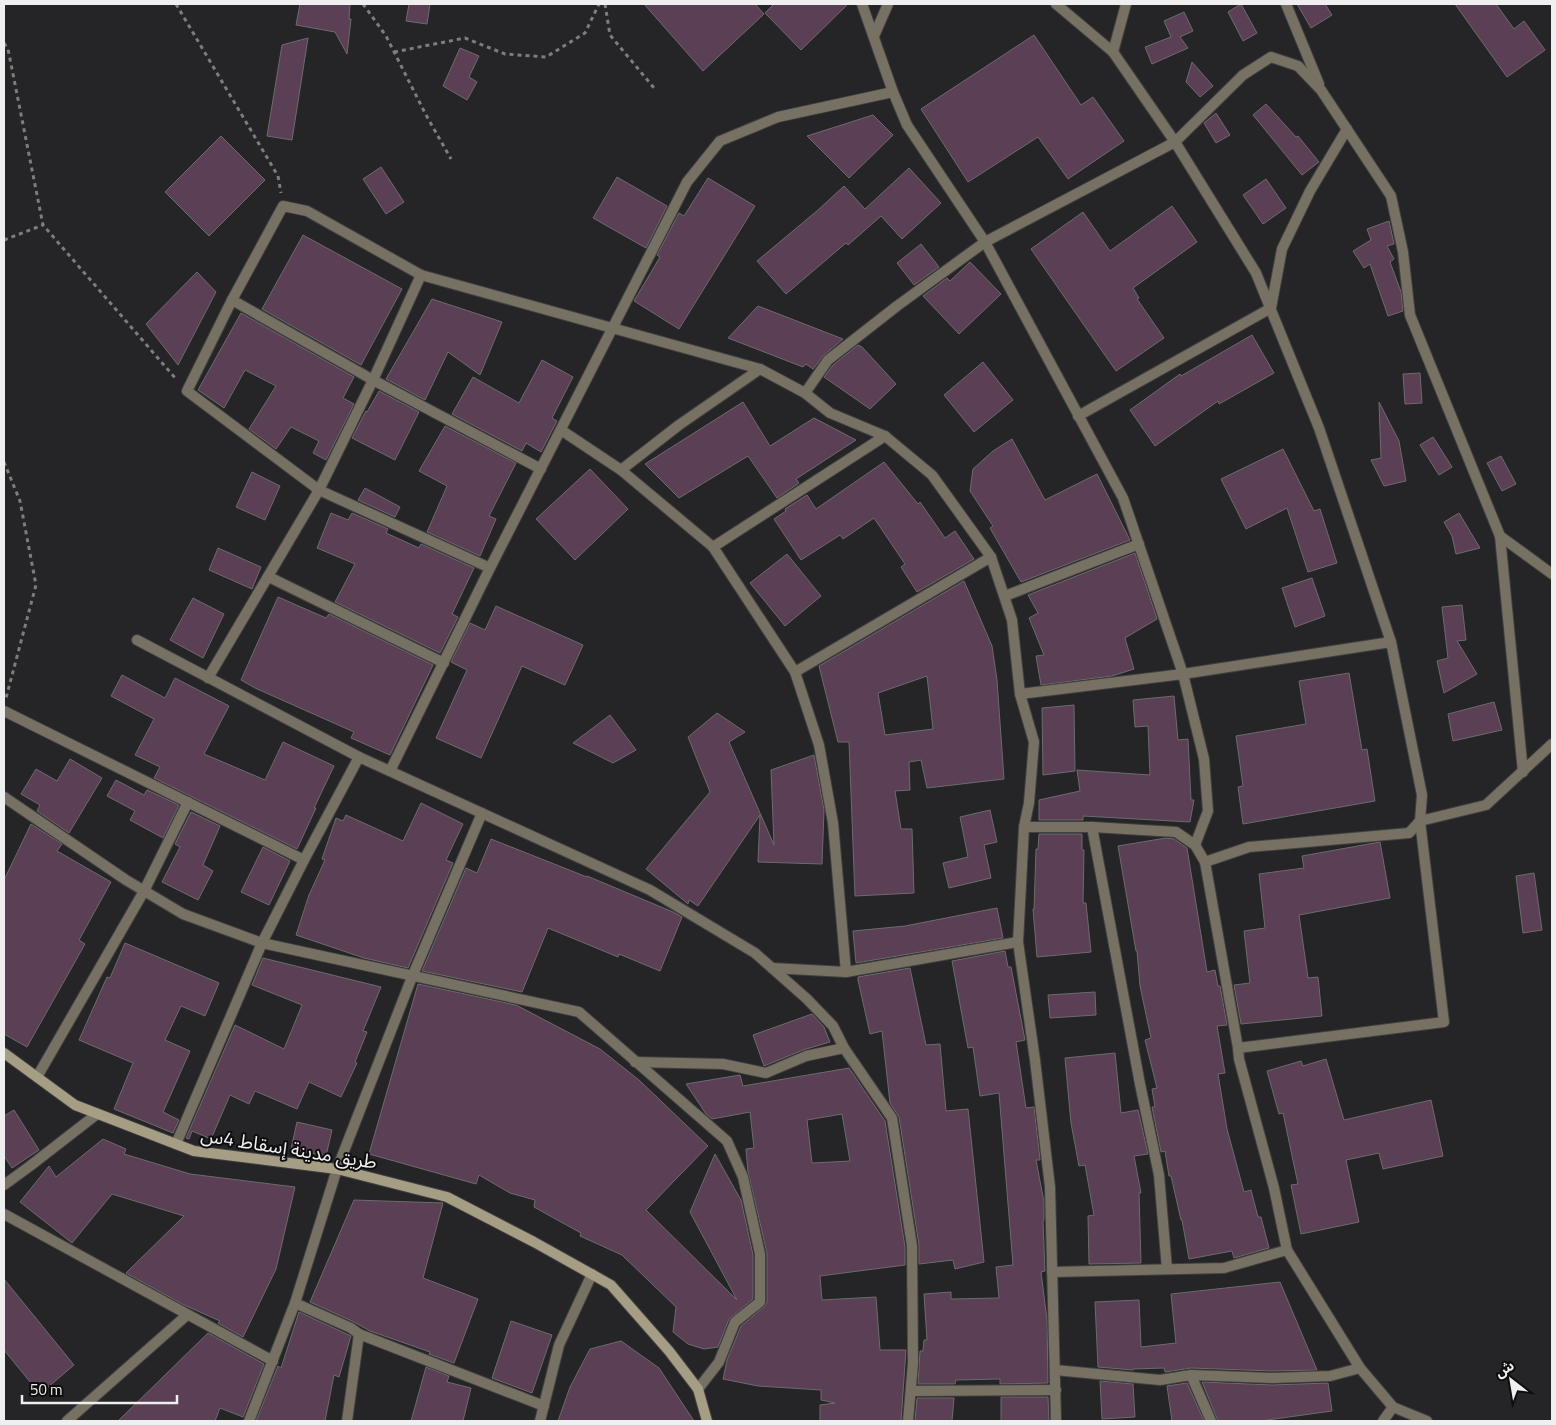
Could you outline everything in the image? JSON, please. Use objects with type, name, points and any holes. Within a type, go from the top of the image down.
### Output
[{"type":"street","points":[[862,4],[893,92],[907,125],[984,242],[1123,498],[1183,674],[1204,759],[1208,811],[1195,845]]},
{"type":"street","points":[[874,36],[888,4]]},
{"type":"street","points":[[1056,4],[1112,52],[1175,142],[1256,273],[1319,428],[1392,642],[1422,795],[1420,821],[1444,1022],[1238,1048]]},
{"type":"street","points":[[1112,52],[1126,4]]},
{"type":"street","points":[[1286,4],[1321,90]]},
{"type":"street","points":[[805,393],[828,360],[984,242],[1175,142],[1243,76],[1271,57],[1298,66],[1321,90],[1391,196],[1403,252],[1410,315],[1500,536],[1523,772]]},
{"type":"street","points":[[390,771],[490,568],[688,182],[720,140],[778,117],[893,92]]},
{"type":"street","points":[[1271,308],[1282,249],[1310,191],[1347,129]]},
{"type":"street","points":[[490,568],[319,490],[186,391],[232,300],[283,206],[307,211],[421,275],[760,369],[805,393],[830,413],[885,436],[932,475],[991,557],[1012,620],[1020,694],[1034,742],[1029,803],[1024,827],[1018,942],[1035,1060],[1050,1187],[1056,1421]]},
{"type":"street","points":[[208,678],[319,490],[373,380],[421,275]]},
{"type":"street","points":[[232,300],[373,380],[541,469]]},
{"type":"street","points":[[1078,416],[1271,308]]},
{"type":"street","points":[[621,470],[679,425],[760,369]]},
{"type":"street","points":[[561,430],[621,470],[713,547],[795,672],[819,745],[833,823],[846,972]]},
{"type":"street","points":[[713,547],[885,436]]},
{"type":"street","points":[[1500,536],[1552,574]]},
{"type":"street","points":[[1005,596],[1139,544]]},
{"type":"street","points":[[795,672],[991,557]]},
{"type":"street","points":[[269,577],[444,663]]},
{"type":"street","points":[[137,640],[359,757],[650,890],[756,953],[808,999],[833,1026],[844,1048],[892,1118],[912,1246],[914,1364],[908,1421]]},
{"type":"street","points":[[1020,694],[1183,674],[1392,642]]},
{"type":"street","points":[[4,711],[304,860]]},
{"type":"street","points":[[1205,862],[1249,847],[1408,834],[1420,821],[1486,805],[1552,744]]},
{"type":"street","points":[[176,1144],[262,943],[359,757]]},
{"type":"street","points":[[4,798],[183,914],[262,943],[579,1012],[727,1141],[743,1177],[760,1254],[760,1302],[735,1322],[719,1362],[698,1389]]},
{"type":"street","points":[[37,1077],[144,890],[188,802]]},
{"type":"street","points":[[249,1421],[295,1303],[337,1169],[412,977],[482,813]]},
{"type":"street","points":[[1024,827],[1092,826],[1176,832],[1195,845],[1205,862],[1239,1059],[1274,1188],[1287,1250],[1360,1368],[1393,1407],[1427,1421]]},
{"type":"street","points":[[1092,826],[1140,1084],[1159,1175],[1167,1269]]},
{"type":"street","points":[[772,968],[846,972],[1018,942]]},
{"type":"street","points":[[636,1062],[722,1064],[766,1072],[806,1056],[844,1048]]},
{"type":"street","name":"طريق مدينة إسقاط 4س","points":[[4,1053],[75,1105],[194,1151],[337,1169],[447,1197],[610,1285],[669,1352],[698,1389],[707,1421]]},
{"type":"street","points":[[4,1185],[97,1114]]},
{"type":"street","points":[[4,1214],[273,1361]]},
{"type":"street","points":[[1052,1272],[1224,1268],[1287,1250]]},
{"type":"street","points":[[540,1421],[560,1345],[592,1274]]},
{"type":"street","points":[[295,1303],[351,1328],[359,1334],[544,1406]]},
{"type":"street","points":[[68,1421],[187,1315]]},
{"type":"street","points":[[347,1421],[359,1334]]},
{"type":"street","points":[[1055,1370],[1160,1380],[1191,1375],[1272,1378],[1330,1376],[1360,1368]]},
{"type":"street","points":[[1191,1375],[1212,1421]]},
{"type":"street","points":[[911,1391],[1056,1390]]},
{"type":"street","points":[[1383,1421],[1393,1407]]},
{"type":"path","points":[[176,4],[278,176],[283,206]]},
{"type":"path","points":[[363,4],[386,36],[451,159]]},
{"type":"path","points":[[394,52],[465,38],[505,54],[546,57],[585,33],[600,4]]},
{"type":"path","points":[[604,4],[610,36],[654,88]]},
{"type":"path","points":[[4,43],[8,49],[44,224],[186,391]]},
{"type":"path","points":[[4,240],[44,224]]},
{"type":"path","points":[[4,462],[20,500],[36,585],[4,706]]},
{"type":"building","points":[[300,4],[350,4],[349,19],[351,19],[347,54],[335,32],[296,25]]},
{"type":"building","points":[[409,4],[430,4],[427,24],[406,21]]},
{"type":"building","points":[[644,4],[755,4],[764,14],[703,71]]},
{"type":"building","points":[[774,4],[848,4],[801,50],[765,13]]},
{"type":"building","points":[[1241,4],[1257,33],[1243,41],[1228,12]]},
{"type":"building","points":[[1297,4],[1325,4],[1332,15],[1311,28]]},
{"type":"building","points":[[1455,4],[1496,4],[1514,29],[1524,21],[1545,50],[1507,77]]},
{"type":"building","points":[[1184,12],[1193,31],[1180,37],[1188,48],[1152,64],[1145,47],[1171,37],[1164,21]]},
{"type":"building","points":[[1034,35],[1081,105],[1093,97],[1124,141],[1068,179],[1038,137],[968,182],[921,109]]},
{"type":"building","points":[[308,38],[292,140],[267,136],[282,45]]},
{"type":"building","points":[[460,48],[479,56],[469,77],[477,82],[467,100],[443,86]]},
{"type":"building","points":[[1192,62],[1213,86],[1200,97],[1186,82]]},
{"type":"building","points":[[1266,104],[1296,137],[1298,136],[1319,162],[1302,175],[1253,115]]},
{"type":"building","points":[[1216,113],[1230,135],[1216,143],[1204,123]]},
{"type":"building","points":[[873,115],[893,135],[849,178],[807,136]]},
{"type":"building","points":[[221,136],[265,180],[209,236],[165,192]]},
{"type":"building","points":[[381,167],[404,202],[386,214],[363,179]]},
{"type":"building","points":[[909,168],[941,203],[902,239],[881,216],[786,294],[757,261],[844,186],[865,209]]},
{"type":"building","points":[[617,177],[667,206],[646,248],[593,218]]},
{"type":"building","points":[[708,178],[755,206],[679,329],[634,301],[660,257],[657,255],[679,213],[684,216]]},
{"type":"building","points":[[1266,179],[1286,208],[1263,224],[1243,195]]},
{"type":"building","points":[[1172,206],[1197,242],[1133,288],[1139,298],[1137,299],[1164,338],[1116,371],[1031,249],[1083,212],[1110,251]]},
{"type":"building","points":[[1389,221],[1394,244],[1387,246],[1394,259],[1390,262],[1401,292],[1403,311],[1388,316],[1370,264],[1364,268],[1353,251],[1371,240],[1367,229]]},
{"type":"building","points":[[303,235],[402,289],[361,365],[262,309]]},
{"type":"building","points":[[921,244],[939,267],[914,285],[897,263]]},
{"type":"building","points":[[970,262],[1001,294],[959,334],[923,296],[947,278],[950,281]]},
{"type":"building","points":[[197,272],[216,292],[178,365],[146,324]]},
{"type":"building","points":[[432,299],[502,322],[480,375],[448,352],[425,400],[386,379]]},
{"type":"building","points":[[758,306],[843,339],[824,355],[813,369],[806,364],[803,367],[728,338]]},
{"type":"building","points":[[241,313],[354,377],[343,398],[354,404],[326,460],[313,453],[319,441],[291,427],[276,449],[249,429],[276,386],[245,370],[224,408],[198,390]]},
{"type":"building","points":[[1252,335],[1274,373],[1219,404],[1218,401],[1155,446],[1130,410],[1180,374],[1181,376]]},
{"type":"building","points":[[858,345],[896,384],[870,409],[824,377],[833,365]]},
{"type":"building","points":[[542,360],[573,377],[552,418],[557,421],[541,452],[526,443],[522,451],[452,414],[473,377],[519,403]]},
{"type":"building","points":[[983,362],[1013,400],[974,432],[944,395]]},
{"type":"building","points":[[1420,373],[1422,403],[1405,404],[1403,374]]},
{"type":"building","points":[[379,391],[419,412],[395,460],[352,438]]},
{"type":"building","points":[[743,402],[770,446],[814,418],[856,440],[796,479],[799,483],[777,498],[748,456],[679,498],[645,464]]},
{"type":"building","points":[[1379,402],[1399,441],[1406,481],[1384,486],[1371,460],[1381,458]]},
{"type":"building","points":[[445,426],[516,463],[489,516],[496,519],[480,556],[427,532],[447,486],[419,471]]},
{"type":"building","points":[[1433,437],[1452,467],[1439,475],[1420,445]]},
{"type":"building","points":[[1012,439],[1045,500],[1097,474],[1130,540],[1021,582],[990,528],[993,526],[970,491],[973,469],[993,451]]},
{"type":"building","points":[[1283,449],[1314,511],[1320,509],[1337,563],[1308,572],[1287,508],[1246,529],[1221,479]]},
{"type":"building","points":[[1501,456],[1516,484],[1502,491],[1487,463]]},
{"type":"building","points":[[884,462],[918,504],[920,502],[945,538],[955,531],[974,559],[917,592],[901,567],[905,564],[874,518],[843,539],[840,535],[801,560],[774,519],[786,511],[785,509],[807,495],[816,509]]},
{"type":"building","points":[[590,469],[628,509],[575,560],[536,519]]},
{"type":"building","points":[[252,472],[280,486],[265,520],[236,507]]},
{"type":"building","points":[[365,488],[400,507],[395,517],[358,500]]},
{"type":"building","points":[[331,513],[348,520],[352,513],[388,529],[386,533],[419,548],[421,544],[474,568],[452,614],[458,617],[440,653],[335,602],[355,564],[317,548]]},
{"type":"building","points":[[1459,513],[1480,548],[1456,554],[1452,536],[1444,522]]},
{"type":"building","points":[[218,548],[261,567],[252,589],[209,570]]},
{"type":"building","points":[[1135,553],[1157,619],[1125,638],[1134,669],[1112,676],[1041,685],[1036,656],[1044,655],[1029,618],[1038,613],[1028,595]]},
{"type":"building","points":[[787,554],[821,596],[785,626],[750,583]]},
{"type":"building","points":[[1312,578],[1325,616],[1295,627],[1282,588]]},
{"type":"building","points":[[964,581],[992,646],[997,680],[1004,779],[927,788],[921,760],[909,762],[910,790],[895,791],[901,829],[912,829],[914,893],[855,896],[849,742],[838,742],[819,666]],"holes":[[[927,676],[933,729],[885,735],[878,693]]]},
{"type":"building","points":[[278,597],[326,618],[329,614],[433,665],[390,755],[351,738],[354,732],[241,680]]},
{"type":"building","points":[[193,598],[224,614],[203,658],[170,640]]},
{"type":"building","points":[[1462,605],[1466,640],[1457,641],[1477,674],[1444,693],[1437,661],[1448,658],[1442,607]]},
{"type":"building","points":[[496,606],[583,645],[565,685],[522,666],[481,758],[436,738],[467,670],[451,662],[470,623],[485,630]]},
{"type":"building","points":[[1349,673],[1362,750],[1367,749],[1375,801],[1243,824],[1238,787],[1243,786],[1236,736],[1306,724],[1299,681]]},
{"type":"building","points":[[122,675],[165,698],[175,678],[229,706],[204,754],[265,780],[283,742],[334,766],[297,849],[154,778],[160,767],[135,755],[154,719],[111,696]]},
{"type":"building","points":[[1174,696],[1178,740],[1188,739],[1191,800],[1194,800],[1190,822],[1083,816],[1083,820],[1039,820],[1039,800],[1080,791],[1077,770],[1150,775],[1148,726],[1135,727],[1133,700]]},
{"type":"building","points":[[1494,702],[1502,730],[1453,741],[1448,714]]},
{"type":"building","points":[[1074,705],[1075,771],[1043,775],[1042,708]]},
{"type":"building","points":[[717,713],[745,732],[729,742],[774,845],[771,770],[814,755],[824,810],[822,864],[758,862],[760,815],[698,906],[689,900],[688,904],[646,869],[710,792],[688,737]]},
{"type":"building","points":[[610,715],[636,750],[613,763],[573,743]]},
{"type":"building","points":[[70,759],[102,778],[69,833],[37,811],[40,805],[21,794],[36,769],[57,781]]},
{"type":"building","points":[[116,780],[144,795],[147,790],[179,805],[163,838],[130,820],[135,811],[107,796]]},
{"type":"building","points":[[421,803],[463,824],[446,860],[453,863],[408,968],[364,958],[296,935],[309,895],[325,860],[322,859],[336,818],[343,821],[346,815],[403,841]]},
{"type":"building","points":[[990,810],[997,842],[984,845],[991,878],[949,888],[943,863],[968,857],[960,817]]},
{"type":"building","points":[[191,812],[220,826],[203,865],[213,871],[198,900],[162,882],[180,847],[175,844]]},
{"type":"building","points":[[31,824],[62,844],[57,851],[111,882],[79,940],[85,944],[27,1047],[4,1034],[4,880]]},
{"type":"building","points":[[1039,834],[1082,834],[1082,850],[1084,850],[1083,903],[1086,903],[1091,952],[1037,957],[1033,909],[1036,849],[1038,849]]},
{"type":"building","points":[[1166,838],[1174,839],[1187,848],[1207,972],[1215,970],[1227,1025],[1217,1026],[1225,1073],[1218,1074],[1227,1129],[1244,1192],[1251,1190],[1258,1217],[1261,1217],[1269,1248],[1234,1258],[1232,1251],[1189,1259],[1182,1220],[1171,1176],[1169,1176],[1165,1151],[1161,1152],[1152,1107],[1155,1107],[1152,1089],[1157,1088],[1145,1040],[1151,1038],[1140,986],[1137,951],[1118,846]]},
{"type":"building","points":[[491,839],[587,876],[682,917],[660,971],[619,954],[618,957],[548,928],[522,992],[422,971],[466,868],[477,873]]},
{"type":"building","points":[[1380,842],[1390,898],[1299,915],[1308,978],[1318,977],[1322,1016],[1241,1024],[1234,985],[1250,983],[1244,931],[1265,928],[1259,874],[1304,868],[1302,856]]},
{"type":"building","points":[[263,847],[290,861],[269,905],[241,892]]},
{"type":"building","points":[[1534,873],[1542,930],[1523,933],[1516,876]]},
{"type":"building","points":[[997,908],[1003,938],[856,963],[853,931],[905,926]]},
{"type":"building","points":[[125,943],[219,983],[205,1016],[181,1006],[165,1040],[190,1051],[163,1112],[179,1120],[173,1133],[114,1109],[133,1063],[79,1040],[107,977],[110,978]]},
{"type":"building","points":[[1005,951],[1008,967],[1011,967],[1025,1040],[1016,1042],[1026,1108],[1034,1107],[1040,1159],[1036,1160],[1044,1202],[1045,1271],[1041,1272],[1047,1320],[1048,1383],[1000,1384],[1000,1379],[956,1380],[955,1384],[918,1384],[920,1351],[923,1351],[924,1340],[927,1340],[924,1294],[951,1292],[951,1299],[999,1298],[996,1267],[1013,1265],[999,1093],[980,1096],[973,1047],[968,1048],[952,961]]},
{"type":"building","points":[[263,958],[381,987],[363,1031],[367,1032],[355,1062],[357,1063],[341,1097],[309,1082],[297,1109],[255,1091],[249,1104],[230,1095],[211,1139],[192,1131],[189,1139],[186,1138],[235,1025],[284,1049],[302,1005],[252,985]]},
{"type":"building","points":[[910,968],[926,1045],[940,1044],[946,1111],[968,1109],[984,1262],[955,1269],[953,1260],[919,1264],[919,1245],[899,1117],[890,1103],[882,1031],[870,1034],[858,980],[858,977]]},
{"type":"building","points":[[418,984],[516,1005],[600,1049],[639,1080],[708,1146],[646,1210],[737,1300],[690,1212],[715,1154],[741,1200],[753,1255],[753,1299],[729,1319],[718,1347],[704,1349],[688,1344],[673,1332],[676,1307],[622,1255],[580,1236],[581,1233],[534,1207],[535,1200],[510,1193],[479,1175],[476,1184],[369,1154]]},
{"type":"building","points":[[1095,992],[1096,1015],[1050,1018],[1048,995]]},
{"type":"building","points":[[812,1014],[824,1027],[830,1042],[803,1050],[764,1066],[753,1035]]},
{"type":"building","points":[[1115,1053],[1121,1113],[1138,1110],[1148,1154],[1134,1156],[1141,1193],[1139,1193],[1141,1263],[1089,1264],[1088,1216],[1094,1215],[1085,1165],[1079,1166],[1071,1123],[1065,1058]]},
{"type":"building","points":[[1326,1059],[1344,1120],[1431,1100],[1443,1156],[1383,1169],[1379,1153],[1346,1160],[1359,1222],[1301,1234],[1291,1185],[1298,1184],[1283,1113],[1279,1114],[1267,1071],[1301,1061],[1303,1066]]},
{"type":"building","points":[[849,1068],[885,1121],[905,1247],[905,1265],[820,1276],[822,1300],[876,1297],[880,1350],[906,1350],[901,1421],[820,1421],[820,1405],[835,1403],[821,1400],[821,1390],[758,1386],[723,1379],[727,1360],[741,1326],[764,1307],[767,1302],[767,1253],[748,1172],[746,1149],[754,1148],[750,1112],[712,1119],[706,1114],[686,1084],[740,1075],[743,1086]],"holes":[[[842,1114],[850,1161],[812,1163],[807,1120]]]},
{"type":"building","points":[[14,1110],[39,1150],[12,1168],[4,1156],[4,1116]]},
{"type":"building","points":[[297,1122],[332,1130],[326,1156],[291,1149]]},
{"type":"building","points":[[103,1139],[126,1149],[124,1154],[190,1174],[295,1187],[276,1269],[243,1337],[218,1323],[220,1321],[182,1304],[126,1273],[184,1216],[112,1194],[72,1243],[20,1202],[49,1166],[56,1177]]},
{"type":"building","points":[[354,1200],[443,1203],[423,1278],[478,1299],[454,1363],[429,1354],[430,1352],[370,1331],[310,1302]]},
{"type":"building","points":[[4,1279],[74,1365],[40,1394],[4,1350]]},
{"type":"building","points":[[1280,1282],[1317,1370],[1272,1371],[1191,1368],[1165,1372],[1164,1368],[1133,1370],[1098,1367],[1095,1302],[1139,1300],[1141,1347],[1176,1343],[1171,1294]]},
{"type":"building","points":[[299,1312],[351,1336],[339,1377],[334,1375],[325,1421],[256,1421],[278,1366],[281,1368]]},
{"type":"building","points":[[511,1321],[552,1335],[532,1393],[492,1378]]},
{"type":"building","points":[[208,1333],[264,1364],[243,1417],[220,1408],[215,1421],[118,1421]]},
{"type":"building","points":[[621,1341],[659,1368],[694,1421],[558,1421],[570,1387],[590,1349]]},
{"type":"building","points":[[426,1367],[449,1376],[447,1382],[471,1388],[463,1421],[411,1421]]},
{"type":"building","points":[[1100,1381],[1133,1384],[1135,1417],[1102,1419]]},
{"type":"building","points":[[1202,1382],[1272,1385],[1328,1383],[1332,1411],[1260,1421],[1218,1421]]},
{"type":"building","points":[[1187,1383],[1204,1421],[1172,1421],[1167,1386]]},
{"type":"building","points":[[1001,1397],[1048,1397],[1049,1421],[1001,1421]]},
{"type":"building","points":[[917,1398],[954,1398],[952,1421],[915,1421]]}]
